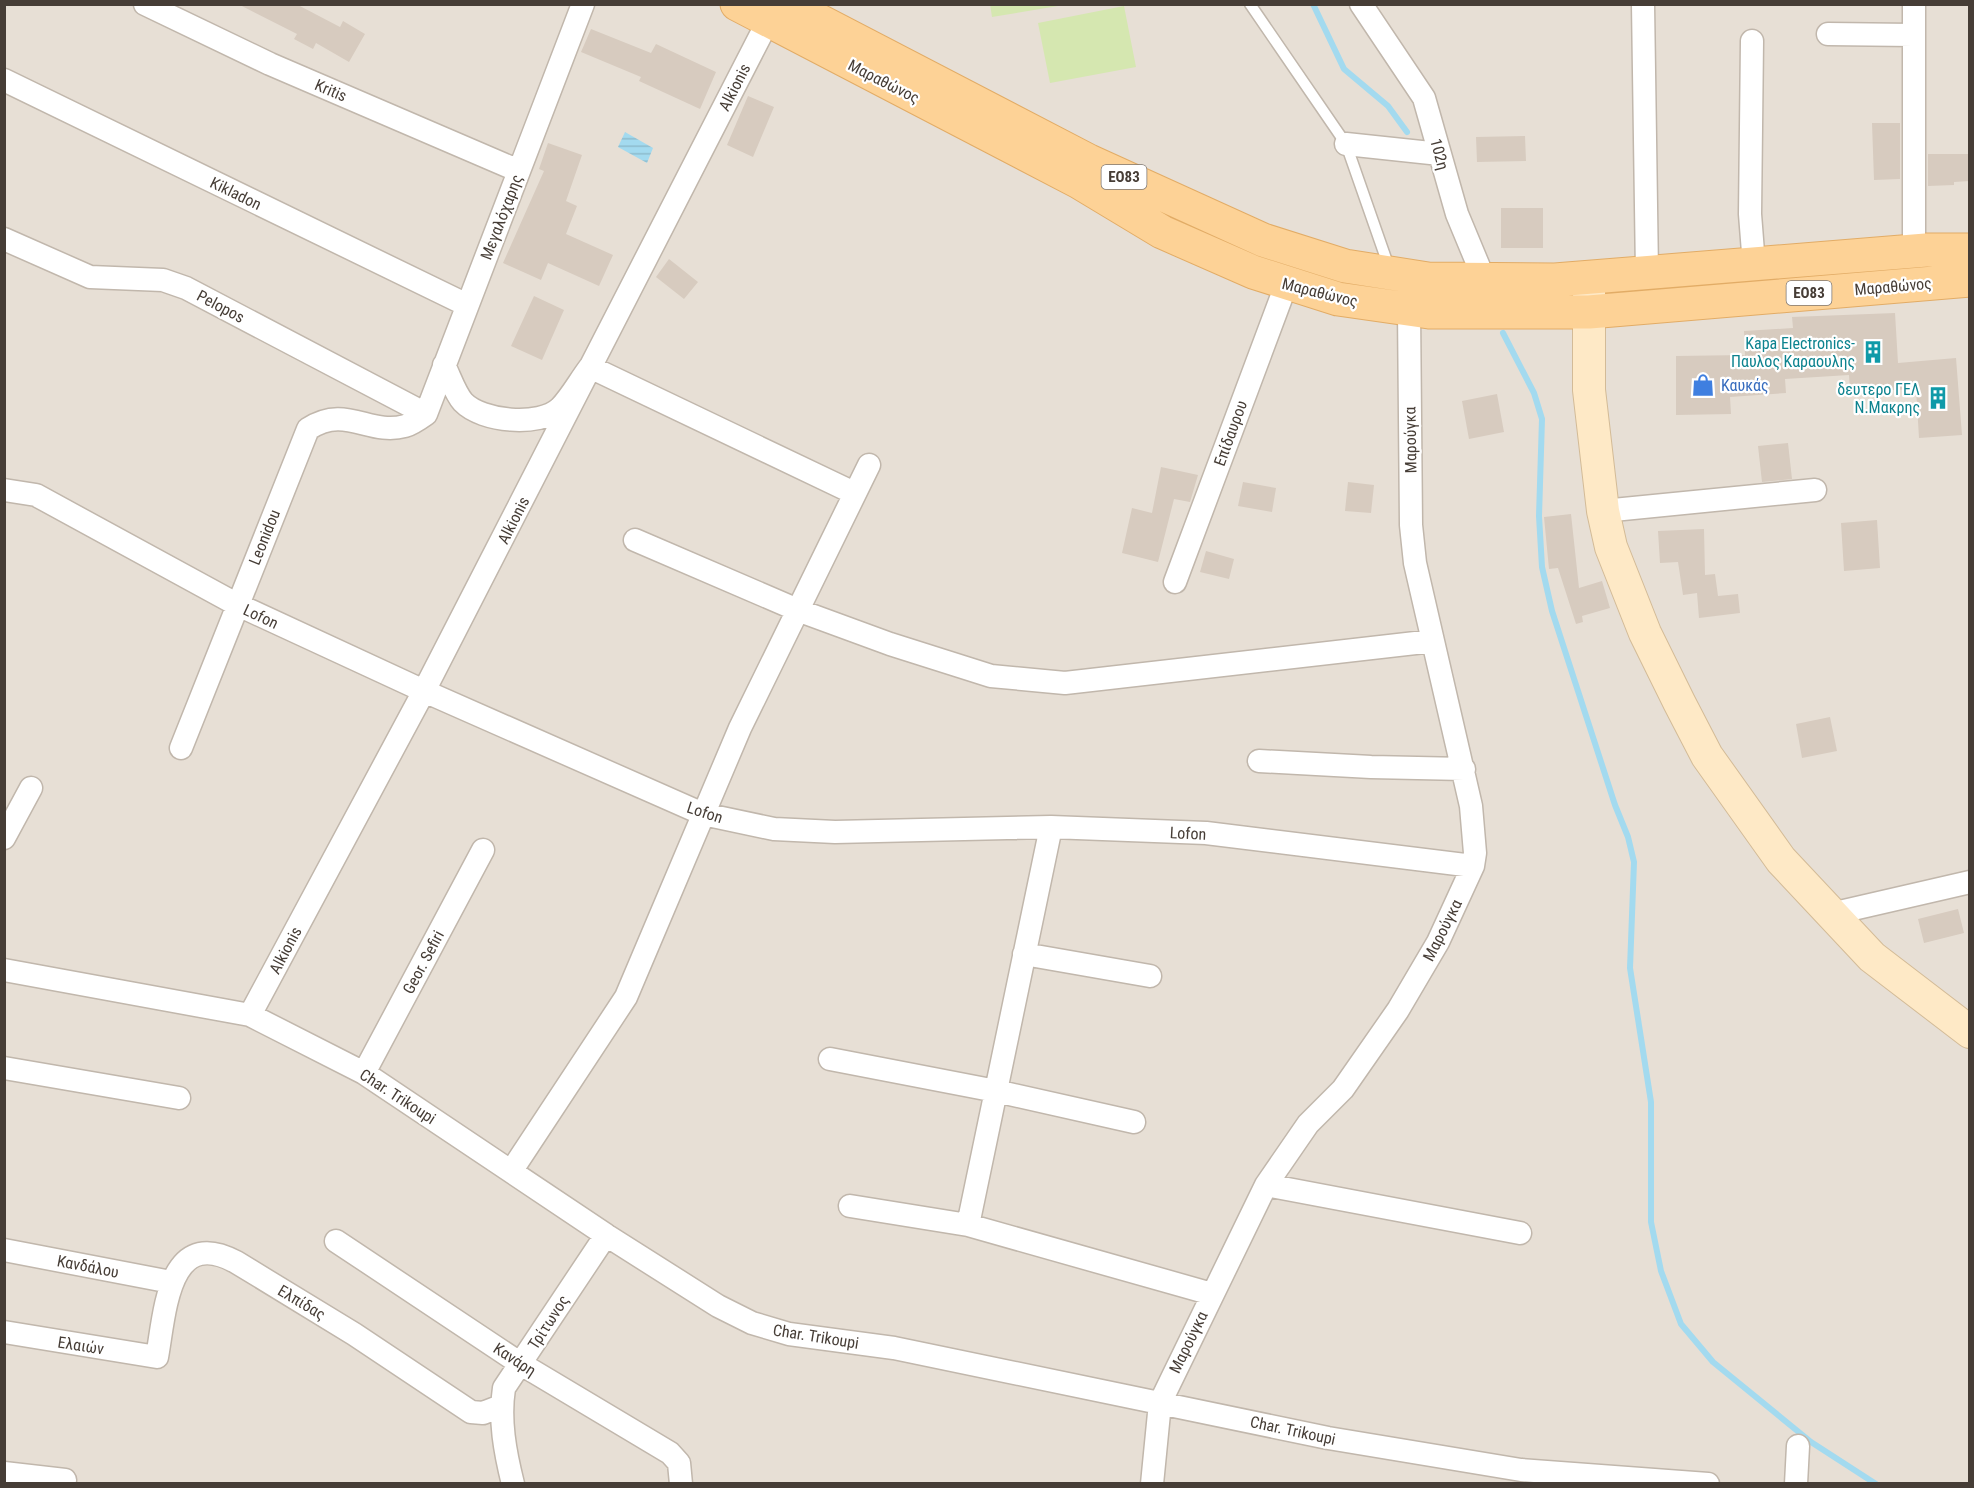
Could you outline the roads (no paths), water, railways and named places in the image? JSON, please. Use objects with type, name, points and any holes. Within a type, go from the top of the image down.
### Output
[{"type":"main road","name":"Μαραθώνος","points":[[737,4],[778,13],[1221,222],[1296,252],[1345,266],[1428,279],[1484,281],[1589,278],[1914,251],[1970,250]]},
{"type":"main road","name":"Μαραθώνος","points":[[778,13],[1079,182],[1162,232],[1208,254],[1286,285],[1338,298],[1409,310],[1499,314],[1589,312],[1970,280]]},
{"type":"street","name":"Kritis","points":[[145,4],[270,64],[519,171]]},
{"type":"street","name":"Μεγαλόχαρης","points":[[418,418],[444,365],[583,4]]},
{"type":"street","name":"102η","points":[[1361,4],[1424,98],[1457,214],[1499,314]]},
{"type":"street","points":[[1643,4],[1647,273]]},
{"type":"street","points":[[1914,4],[1914,251]]},
{"type":"street","name":"Alkionis","points":[[250,1015],[424,691],[590,367],[778,13]]},
{"type":"street","points":[[1828,34],[1913,35]]},
{"type":"street","points":[[1752,41],[1750,214],[1754,265]]},
{"type":"street","name":"Kikladon","points":[[4,80],[467,305]]},
{"type":"street","points":[[1346,144],[1440,154]]},
{"type":"street","name":"Pelopos","points":[[4,239],[90,277],[163,280],[186,288],[418,418]]},
{"type":"street","points":[[1589,278],[1589,390],[1603,511],[1611,547],[1645,633],[1707,756],[1781,860],[1831,914],[1895,977],[1970,1032]]},
{"type":"street","name":"Επίδαυρου","points":[[1175,582],[1286,285]]},
{"type":"street","name":"Μαρούγκα","points":[[1152,1484],[1160,1403],[1266,1185],[1308,1125],[1343,1089],[1398,1010],[1438,942],[1473,866],[1475,853],[1471,806],[1464,769],[1422,603],[1411,525],[1409,310]]},
{"type":"street","points":[[444,365],[462,401],[471,409],[489,417],[525,421],[558,410],[590,367],[854,493]]},
{"type":"street","name":"Leonidou","points":[[181,748],[236,604],[308,429],[322,420],[337,418],[402,427],[418,418]]},
{"type":"street","points":[[512,1170],[627,998],[703,814],[753,701],[800,611],[869,465]]},
{"type":"street","name":"Lofon","points":[[4,490],[36,495],[236,604],[424,691],[703,814],[774,830],[825,832],[1051,827],[1206,833],[1473,866]]},
{"type":"street","points":[[1603,511],[1815,490]]},
{"type":"street","points":[[635,540],[800,611],[890,644],[991,676],[1065,683],[1433,641]]},
{"type":"street","points":[[1259,761],[1464,769]]},
{"type":"street","points":[[4,838],[31,788]]},
{"type":"street","points":[[968,1225],[1051,827]]},
{"type":"street","name":"Geor. Sefiri","points":[[364,1073],[483,850]]},
{"type":"street","points":[[1831,914],[1970,882]]},
{"type":"street","points":[[1024,954],[1150,976]]},
{"type":"street","name":"Char. Trikoupi","points":[[4,970],[250,1015],[364,1073],[606,1235],[718,1306],[752,1323],[789,1334],[894,1348],[1520,1477],[1708,1484]]},
{"type":"street","points":[[830,1059],[996,1091],[1134,1122]]},
{"type":"street","points":[[4,1068],[179,1098]]},
{"type":"street","points":[[1266,1185],[1520,1233]]},
{"type":"street","points":[[850,1206],[968,1225],[1212,1293]]},
{"type":"street","name":"Τρίτωνος","points":[[513,1484],[505,1451],[501,1406],[504,1388],[606,1235]]},
{"type":"street","name":"Κανάρη","points":[[336,1241],[521,1364],[670,1453],[679,1463],[681,1484]]},
{"type":"street","name":"Κανδάλου","points":[[4,1250],[171,1282]]},
{"type":"street","name":"Ελπίδας","points":[[157,1357],[171,1282],[184,1263],[193,1257],[206,1252],[222,1254],[354,1334],[471,1412],[483,1413],[501,1406]]},
{"type":"street","name":"Ελαιών","points":[[4,1332],[157,1357]]},
{"type":"street","points":[[1796,1484],[1798,1446]]},
{"type":"street","points":[[4,1473],[65,1480]]},
{"type":"lane","points":[[1250,4],[1346,144],[1376,223],[1391,273]]},
{"type":"water","points":[[625,132],[653,148],[647,163],[618,147]]},
{"type":"waterway","points":[[1313,4],[1344,69],[1388,106],[1407,132]]},
{"type":"waterway","points":[[1503,333],[1534,393],[1542,419],[1539,516],[1542,567],[1552,611],[1615,805],[1628,837],[1634,862],[1630,968],[1651,1102],[1651,1222],[1661,1271],[1681,1324],[1713,1362],[1811,1442],[1876,1484]]},
{"type":"place","name":"Kapa Electronics- Παυλος Καραουλης","points":[[1873,352]]},
{"type":"place","name":"Καυκάς","points":[[1703,385]]},
{"type":"place","name":"δευτερο ΓΕΛ Ν.Μακρης","points":[[1938,398]]}]
